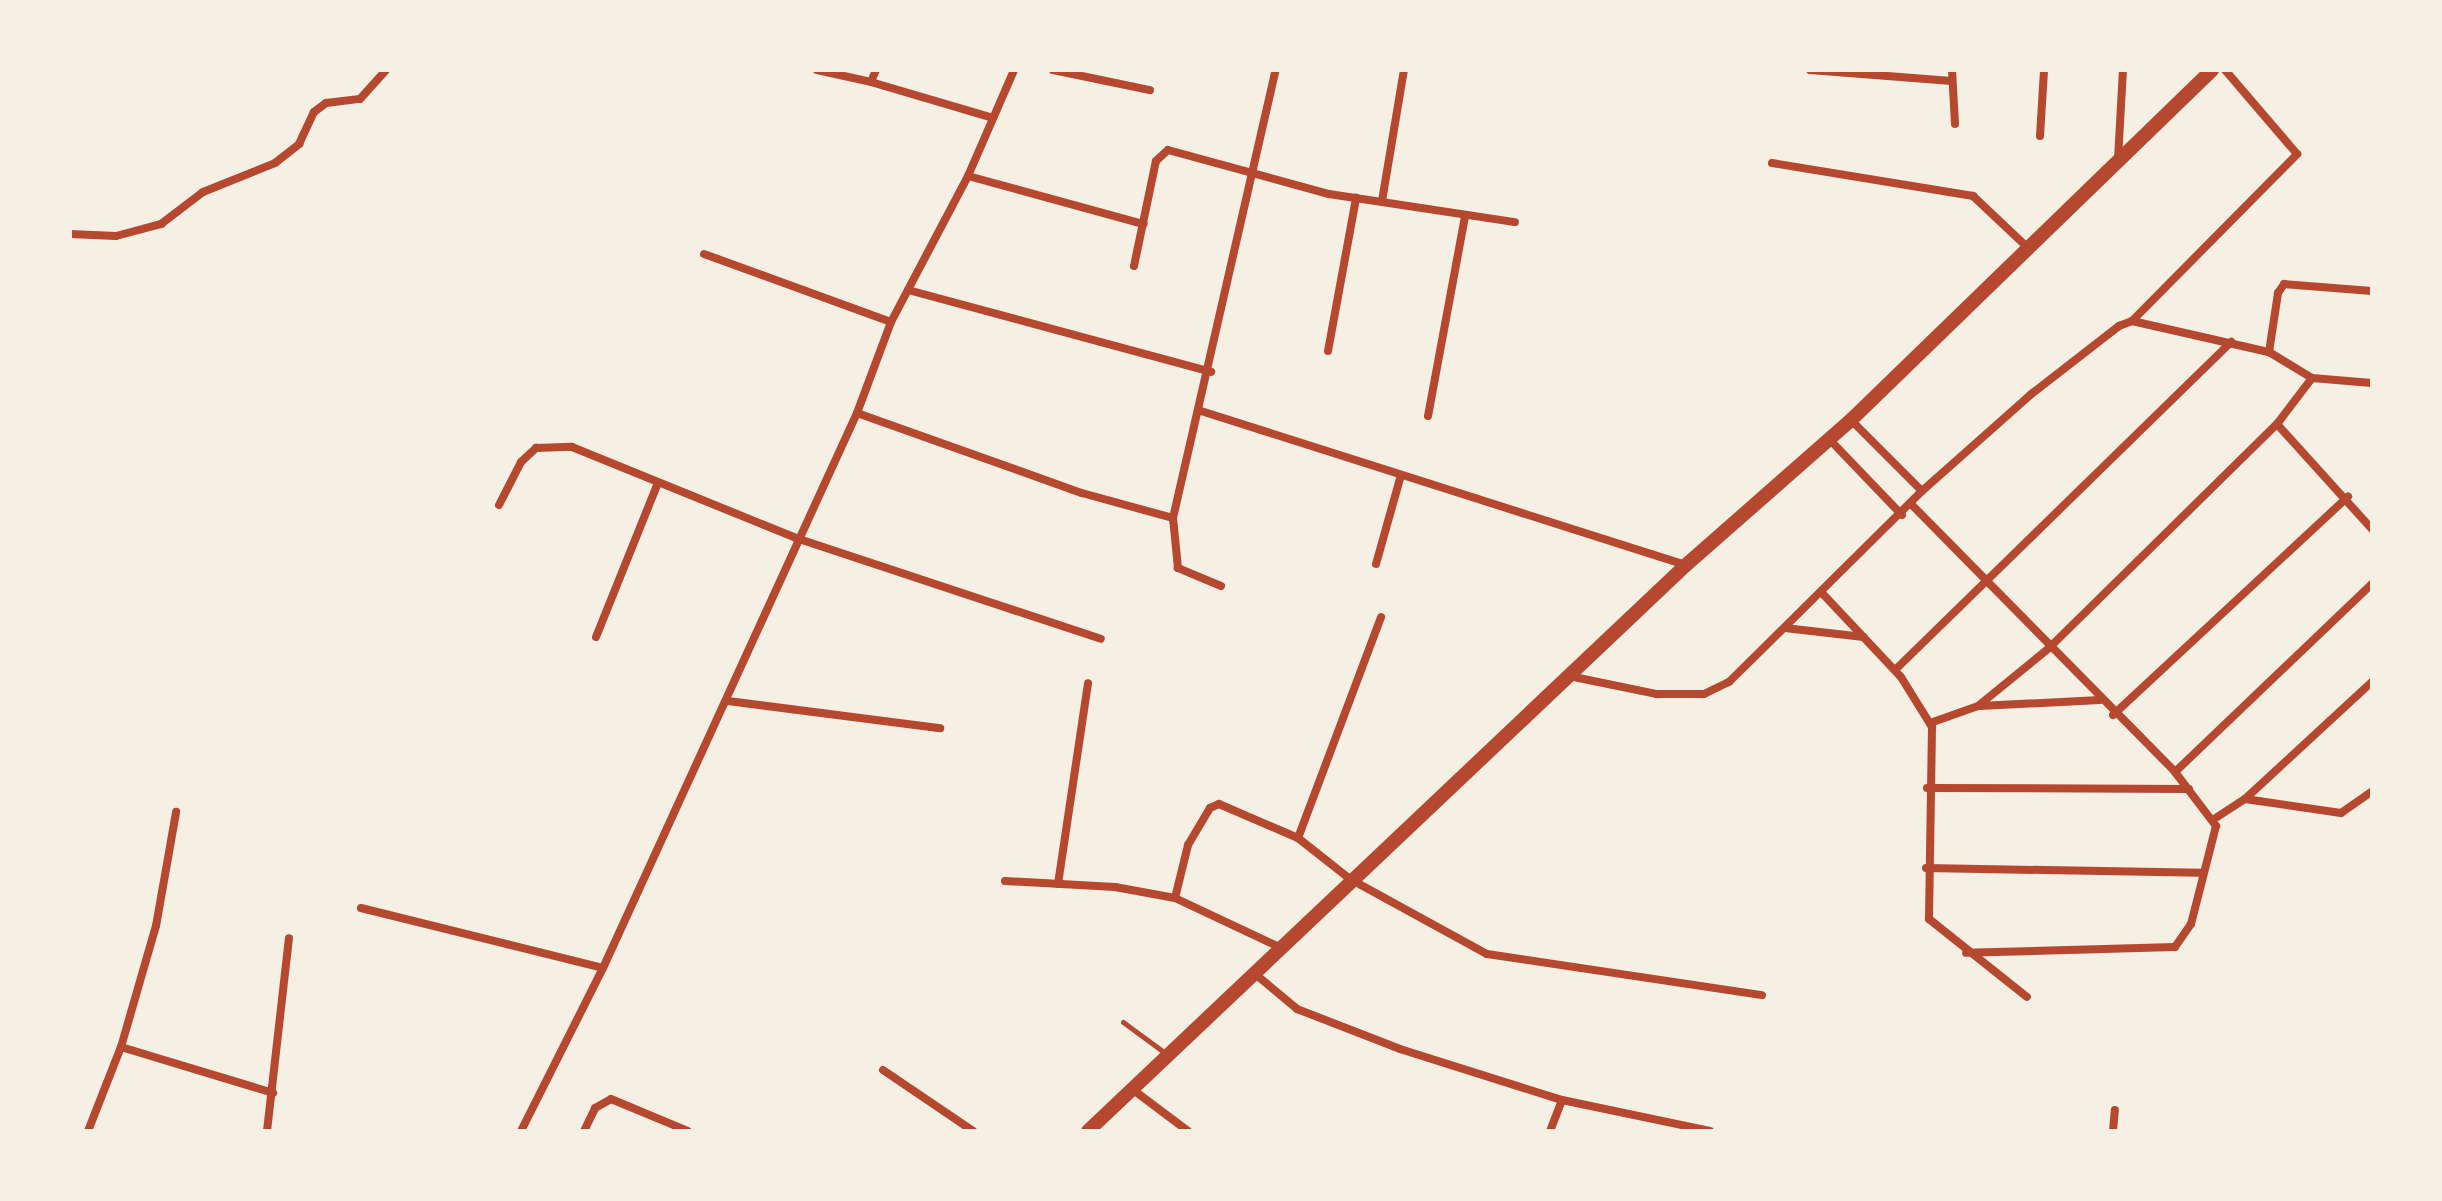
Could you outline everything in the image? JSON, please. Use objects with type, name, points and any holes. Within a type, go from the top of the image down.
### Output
[{"type":"street","points":[[70,234],[116,236],[161,224],[203,192],[275,163],[299,144],[314,112],[326,103],[360,99],[386,70]]},
{"type":"street","points":[[817,70],[871,82],[993,118]]},
{"type":"street","points":[[871,82],[876,70]]},
{"type":"street","points":[[521,1131],[603,968],[728,701],[796,538],[857,413],[891,322],[968,176],[1014,70]]},
{"type":"street","points":[[1053,70],[1150,90]]},
{"type":"street","points":[[1221,586],[1178,568],[1173,518],[1211,372],[1249,175],[1276,70]]},
{"type":"street","points":[[1382,201],[1404,70]]},
{"type":"street","points":[[1810,70],[1952,81]]},
{"type":"street","points":[[1952,70],[1955,124]]},
{"type":"street","points":[[2040,136],[2044,70]]},
{"type":"street","points":[[2118,160],[2123,70]]},
{"type":"street","points":[[1088,1131],[1165,1053],[1686,565],[1830,440],[2026,246],[2212,70]]},
{"type":"street","points":[[1569,676],[1633,692],[1704,694],[1729,682],[1902,515],[1922,491],[2030,395],[2106,333],[2132,321],[2297,154],[2225,70]]},
{"type":"street","points":[[1134,266],[1156,161],[1164,151],[1249,175],[1356,198],[1515,222]]},
{"type":"street","points":[[1772,163],[1973,196],[2026,246]]},
{"type":"street","points":[[968,176],[1144,224]]},
{"type":"street","points":[[1328,351],[1356,198]]},
{"type":"street","points":[[1428,416],[1465,216]]},
{"type":"street","points":[[704,254],[891,322]]},
{"type":"street","points":[[2269,352],[2284,284],[2372,291]]},
{"type":"street","points":[[908,290],[1211,372]]},
{"type":"street","points":[[2132,321],[2269,352],[2312,378],[2372,383]]},
{"type":"street","points":[[1895,670],[1989,583],[2231,342]]},
{"type":"street","points":[[1978,706],[2049,648],[2277,424],[2312,378]]},
{"type":"street","points":[[1201,411],[1686,565]]},
{"type":"street","points":[[857,413],[1082,493],[1173,518]]},
{"type":"street","points":[[1851,420],[1922,491]]},
{"type":"street","points":[[2277,424],[2348,497],[2372,529]]},
{"type":"street","points":[[1830,440],[1902,515]]},
{"type":"street","points":[[499,505],[521,462],[551,444],[572,447],[796,538],[1101,639]]},
{"type":"street","points":[[1376,564],[1401,475]]},
{"type":"street","points":[[596,637],[658,483]]},
{"type":"street","points":[[2113,715],[2348,497]]},
{"type":"street","points":[[1912,505],[2113,715],[2175,772],[2214,819],[2216,835],[2201,873],[2191,924],[2175,947],[1966,953]]},
{"type":"street","points":[[2175,772],[2372,584]]},
{"type":"street","points":[[1822,593],[1895,670],[1930,723],[1926,868],[1929,919],[1966,953],[2027,997]]},
{"type":"street","points":[[1298,838],[1381,617]]},
{"type":"street","points":[[1785,628],[1864,637]]},
{"type":"street","points":[[2214,819],[2245,799],[2372,682]]},
{"type":"street","points":[[1058,884],[1088,683]]},
{"type":"street","points":[[1930,723],[1978,706],[2100,700]]},
{"type":"street","points":[[728,701],[940,728]]},
{"type":"street","points":[[1927,788],[2189,789]]},
{"type":"street","points":[[2245,799],[2335,813],[2372,791]]},
{"type":"street","points":[[1175,898],[1188,845],[1210,808],[1219,804],[1263,819],[1298,838],[1350,879],[1487,954],[1762,995]]},
{"type":"street","points":[[88,1131],[121,1047],[156,926],[176,812]]},
{"type":"street","points":[[1926,868],[2201,873]]},
{"type":"street","points":[[1005,881],[1175,898],[1279,947]]},
{"type":"street","points":[[361,908],[603,968]]},
{"type":"street","points":[[267,1131],[289,938]]},
{"type":"street","points":[[1253,972],[1297,1009],[1400,1049],[1562,1100],[1710,1131]]},
{"type":"street","points":[[121,1047],[273,1093]]},
{"type":"street","points":[[883,1070],[973,1131]]},
{"type":"street","points":[[1132,1089],[1188,1131]]},
{"type":"street","points":[[584,1131],[595,1108],[611,1099],[688,1131]]},
{"type":"street","points":[[1550,1131],[1562,1100]]},
{"type":"street","points":[[2113,1131],[2115,1110]]},
{"type":"lane","points":[[1123,1022],[1165,1053]]}]
